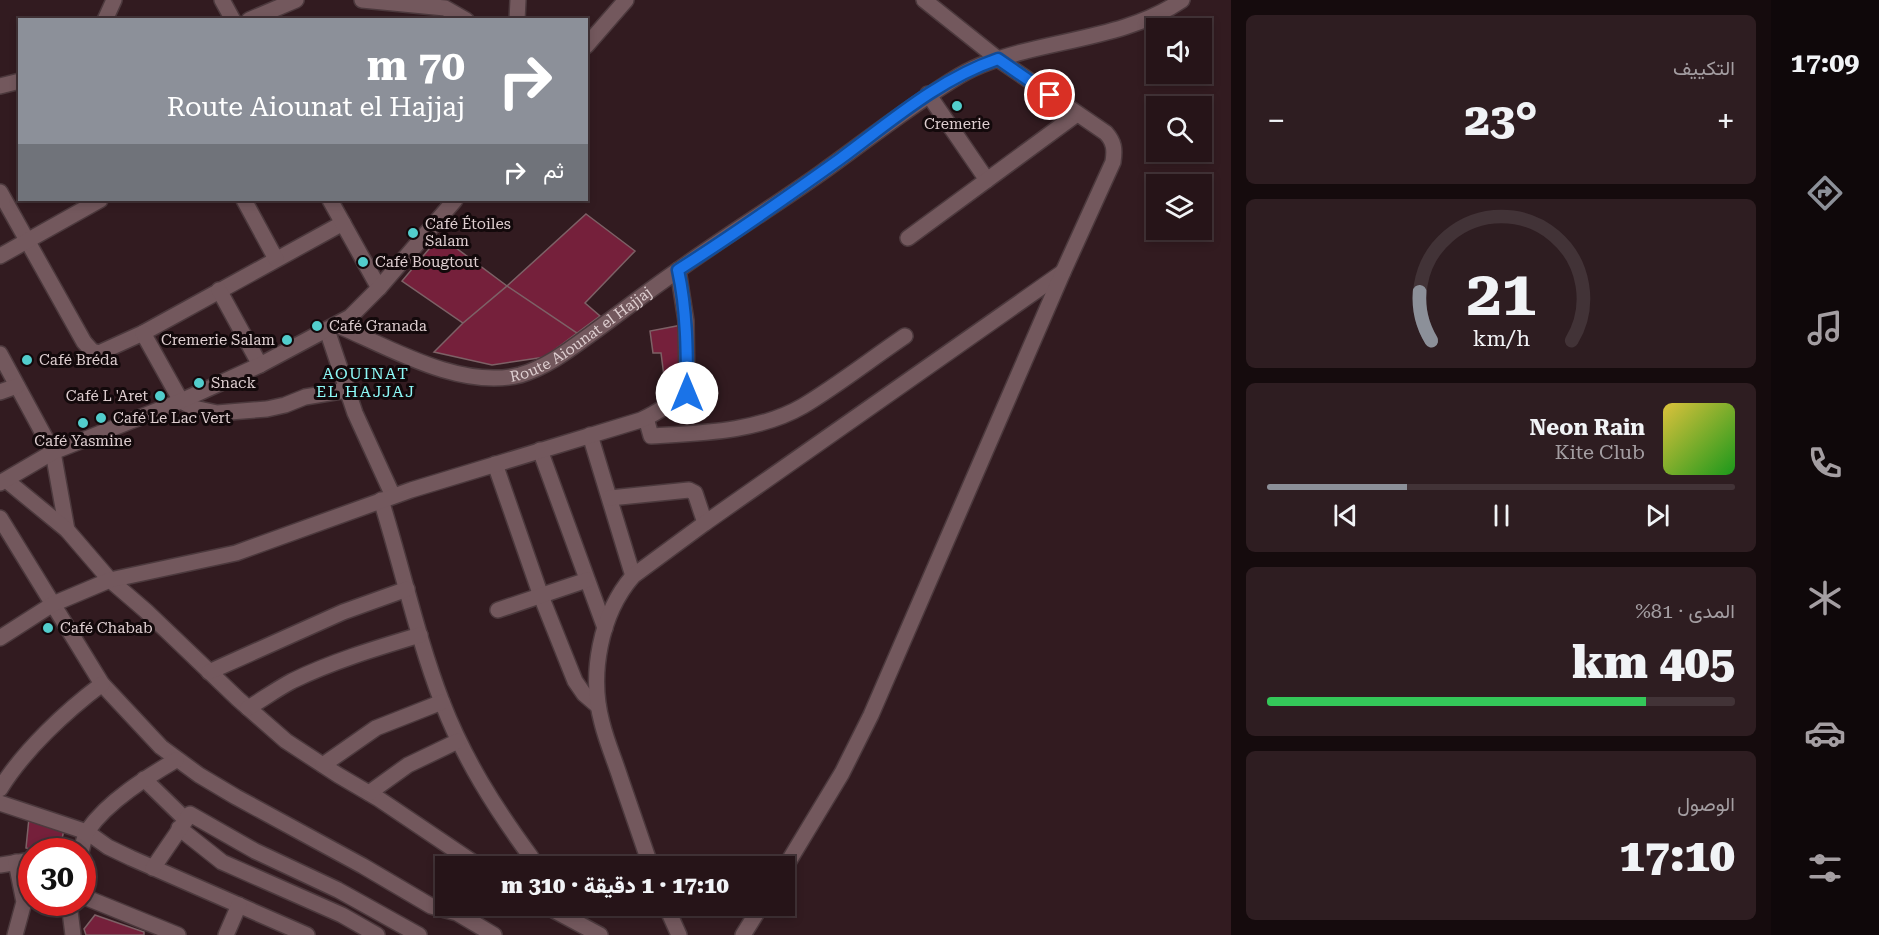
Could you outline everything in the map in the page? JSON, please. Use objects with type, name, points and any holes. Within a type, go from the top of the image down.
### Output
[{"type":"street","points":[[106,18],[114,0]]},
{"type":"street","points":[[222,0],[232,18]]},
{"type":"street","points":[[254,18],[296,0]]},
{"type":"street","points":[[362,0],[445,8],[462,18]]},
{"type":"street","points":[[517,18],[518,0]]},
{"type":"street","points":[[588,44],[626,0]]},
{"type":"street","points":[[792,856],[826,801],[872,715],[1063,272],[1113,162],[1115,151],[1113,140],[1106,133],[998,59],[924,0]]},
{"type":"street","name":"Route Aiounat el Hajjaj","points":[[332,328],[429,366],[479,377],[519,375],[549,363],[928,94],[971,68],[1124,27],[1152,17],[1182,0]]},
{"type":"street","points":[[0,86],[18,82]]},
{"type":"street","points":[[928,94],[987,180]]},
{"type":"street","points":[[908,238],[1077,114]]},
{"type":"street","points":[[0,192],[84,342],[92,351],[103,352],[143,333],[343,223]]},
{"type":"street","points":[[0,256],[98,201]]},
{"type":"street","points":[[245,201],[276,259]]},
{"type":"street","points":[[331,201],[379,288]]},
{"type":"street","points":[[454,201],[362,307],[332,328],[260,365],[181,401],[53,452],[3,481],[67,530],[110,580],[286,741],[464,856]]},
{"type":"street","points":[[0,638],[53,604],[110,580],[236,553],[387,498],[658,413],[669,403],[687,393],[686,321],[678,270]]},
{"type":"street","points":[[647,856],[602,724],[598,706],[597,671],[605,628],[616,598],[633,576],[705,523],[1063,272]]},
{"type":"street","points":[[219,290],[260,365]]},
{"type":"street","points":[[332,328],[347,390],[387,498],[407,589],[442,702],[458,741],[488,797],[530,856]]},
{"type":"street","points":[[143,333],[181,401],[206,411],[230,413],[267,409],[305,397],[347,390]]},
{"type":"street","points":[[646,418],[651,436],[705,433],[748,426],[802,407],[905,336]]},
{"type":"street","points":[[0,354],[53,452],[67,530]]},
{"type":"street","points":[[0,392],[17,386]]},
{"type":"street","points":[[590,435],[633,576]]},
{"type":"street","points":[[540,450],[605,628]]},
{"type":"street","points":[[495,464],[541,596],[580,690],[598,706]]},
{"type":"street","points":[[610,498],[689,490],[695,493],[705,523]]},
{"type":"street","points":[[0,518],[102,684],[176,760],[431,906],[457,913],[494,935]]},
{"type":"street","points":[[498,610],[587,580]]},
{"type":"street","points":[[209,672],[343,612],[407,589]]},
{"type":"street","points":[[248,708],[316,670],[420,635]]},
{"type":"street","points":[[0,789],[13,767],[72,706],[102,684]]},
{"type":"street","points":[[323,765],[376,728],[442,702]]},
{"type":"street","points":[[369,793],[408,765],[458,741]]},
{"type":"street","points":[[85,838],[99,817],[144,779],[176,760]]},
{"type":"street","points":[[144,779],[182,823],[222,862],[331,910],[377,935]]},
{"type":"street","points":[[0,802],[87,832],[108,847],[307,935]]},
{"type":"street","points":[[153,868],[190,814],[255,851],[338,890],[419,935]]},
{"type":"street","points":[[0,865],[18,862]]},
{"type":"street","points":[[96,902],[178,935]]},
{"type":"street","points":[[226,935],[239,905]]},
{"type":"street","points":[[15,935],[20,916]]},
{"type":"street","points":[[71,916],[73,935]]},
{"type":"street","points":[[565,916],[600,935]]},
{"type":"street","points":[[670,916],[679,935]]},
{"type":"street","points":[[743,935],[755,916]]},
{"type":"building","points":[[586,214],[635,251],[585,303],[600,316],[577,333],[507,286]]},
{"type":"building","points":[[440,236],[507,286],[463,323],[402,281]]},
{"type":"building","points":[[507,286],[577,333],[545,357],[492,365],[434,352],[463,323]]},
{"type":"building","points":[[682,325],[683,387],[666,392],[661,353],[653,353],[650,331]]},
{"type":"building","points":[[29,818],[64,830],[62,838],[27,838]]},
{"type":"building","points":[[96,915],[144,932],[144,935],[86,935],[84,929]]},
{"type":"place","name":"Cremerie","points":[[957,106]]},
{"type":"place","name":"Café Étoiles Salam","points":[[413,233]]},
{"type":"place","name":"Café Bougtout","points":[[363,262]]},
{"type":"place","name":"Café Granada","points":[[317,326]]},
{"type":"place","name":"Cremerie Salam","points":[[287,340]]},
{"type":"place","name":"Café Bréda","points":[[27,360]]},
{"type":"place","name":"Snack","points":[[199,383]]},
{"type":"place","name":"Café L 'Aret","points":[[160,396]]},
{"type":"place","name":"Café Le Lac Vert","points":[[101,418]]},
{"type":"place","name":"Café Yasmine","points":[[83,423]]},
{"type":"place","name":"Café Chabab","points":[[48,628]]},
{"type":"district","name":"AOUINAT EL HAJJAJ","points":[[366,382]]},
{"type":"route","points":[[687,393],[686,321],[678,270],[821,172],[928,94],[971,68],[998,59],[1050,95]]}]
